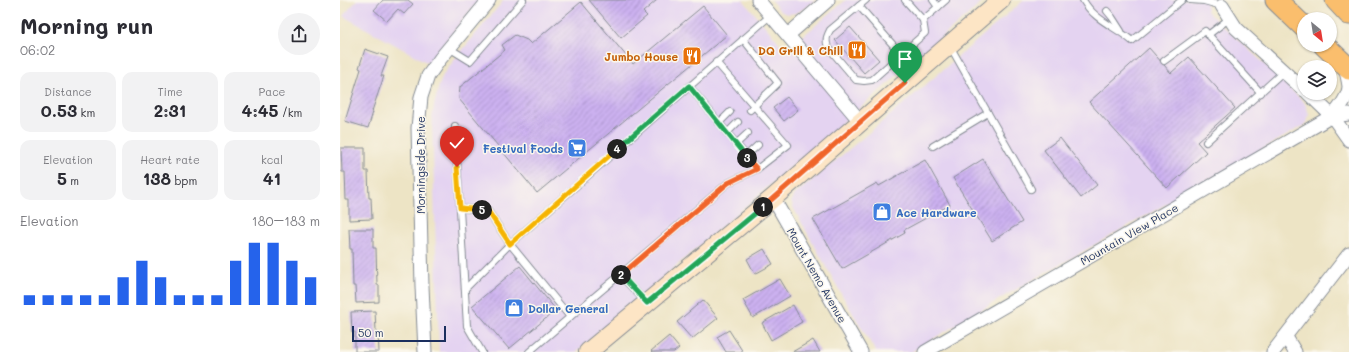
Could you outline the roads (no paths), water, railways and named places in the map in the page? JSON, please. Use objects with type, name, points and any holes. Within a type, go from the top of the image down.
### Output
[{"type":"main road","points":[[588,352],[773,198],[1001,0]]},
{"type":"main road","points":[[1276,0],[1297,20]]},
{"type":"main road","points":[[1336,0],[1349,14]]},
{"type":"main road","points":[[1332,52],[1347,66]]},
{"type":"street","name":"Morningside Drive","points":[[425,352],[418,128],[421,97],[428,76],[489,0]]},
{"type":"street","points":[[758,0],[860,121]]},
{"type":"street","points":[[788,35],[828,0]]},
{"type":"street","points":[[1222,6],[1236,28],[1297,83]]},
{"type":"street","name":"Mountain View Place","points":[[925,352],[1332,116],[1338,110],[1349,87],[1347,66]]},
{"type":"street","points":[[1315,100],[1332,116],[1349,140]]},
{"type":"street","name":"Mountain View Place","points":[[1332,116],[1349,114]]},
{"type":"street","name":"Mount Nemo Avenue","points":[[773,198],[861,352]]},
{"type":"street","points":[[1273,352],[1349,254]]},
{"type":"street","points":[[1286,337],[1295,352]]},
{"type":"lane","points":[[449,48],[470,61],[523,0]]},
{"type":"lane","points":[[866,0],[830,30],[827,35],[826,42],[828,47],[856,80],[864,81],[872,80],[925,33],[923,20],[905,0]]},
{"type":"lane","points":[[933,0],[938,7]]},
{"type":"lane","points":[[923,20],[946,0]]},
{"type":"lane","points":[[1083,0],[1088,9],[1104,23],[1121,31]]},
{"type":"lane","points":[[1107,11],[1112,16],[1121,31],[1132,41],[1182,0]]},
{"type":"lane","points":[[1190,0],[1204,1],[1222,6]]},
{"type":"lane","points":[[860,6],[901,54]]},
{"type":"lane","points":[[465,289],[510,244],[771,15]]},
{"type":"lane","points":[[1208,35],[1230,18]]},
{"type":"lane","points":[[1164,62],[1205,31],[1261,93]]},
{"type":"lane","points":[[742,39],[778,83],[752,108]]},
{"type":"lane","points":[[949,45],[1031,189]]},
{"type":"lane","points":[[529,352],[728,183],[757,169],[788,145],[776,131],[761,119],[716,62]]},
{"type":"lane","points":[[1206,142],[1284,71]]},
{"type":"lane","points":[[689,86],[757,169]]},
{"type":"lane","points":[[719,123],[730,112]]},
{"type":"lane","points":[[933,146],[988,113]]},
{"type":"lane","points":[[727,133],[738,122]]},
{"type":"lane","points":[[455,126],[467,326],[482,352]]},
{"type":"lane","points":[[770,135],[776,131]]},
{"type":"lane","points":[[736,144],[748,132]]},
{"type":"lane","points":[[746,156],[758,145]]},
{"type":"lane","points":[[460,208],[488,211],[510,244],[570,317]]},
{"type":"lane","points":[[620,275],[647,303]]},
{"type":"place","name":"DQ Grill & Chill","points":[[857,50]]},
{"type":"place","name":"Jumbo House","points":[[692,56]]},
{"type":"place","name":"Festival Foods","points":[[577,148]]},
{"type":"place","name":"Ace Hardware","points":[[882,212]]},
{"type":"place","name":"Dollar General","points":[[514,308]]}]
